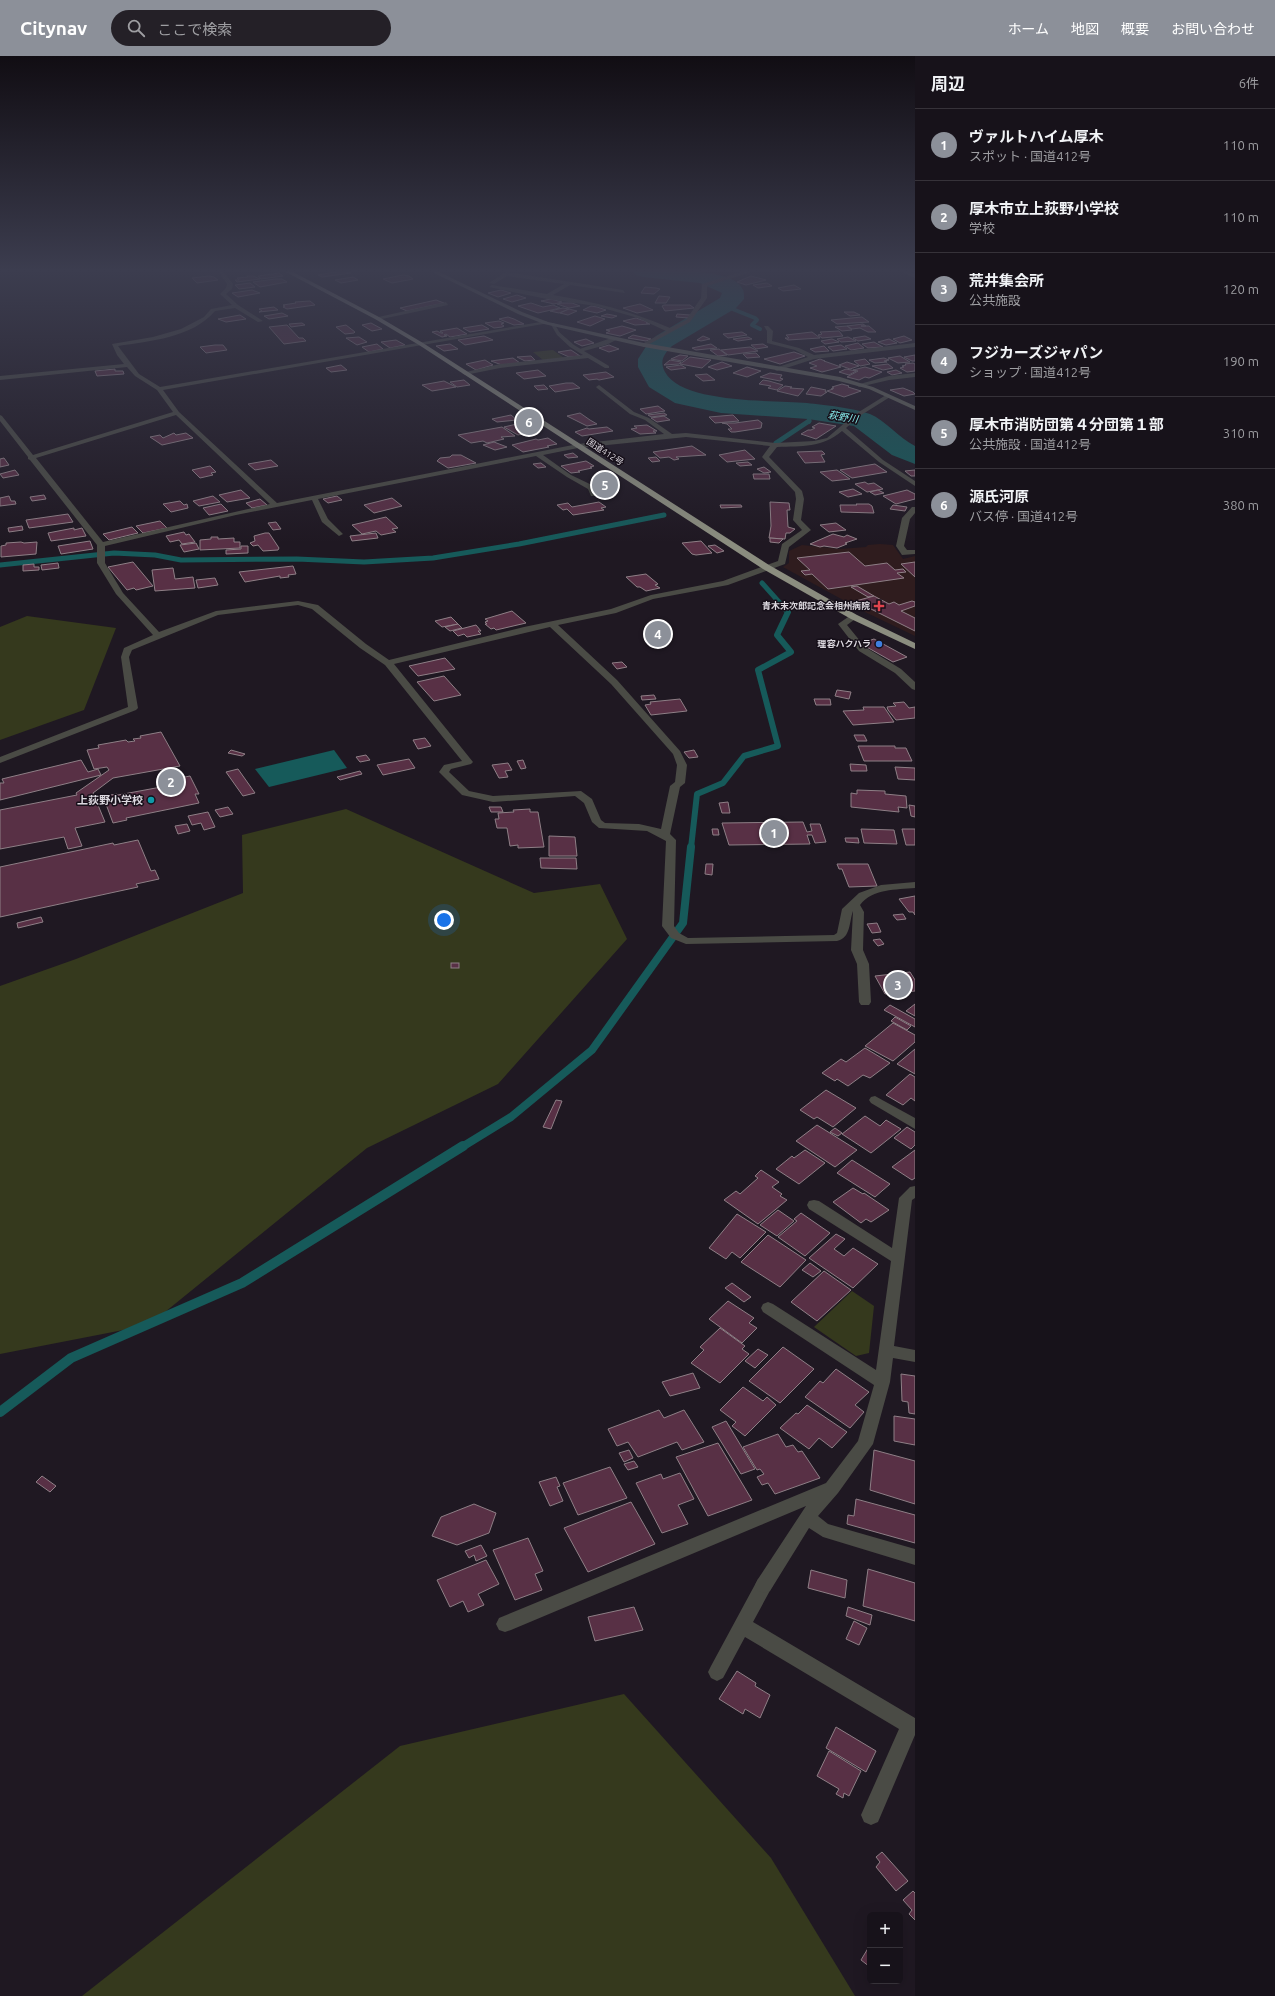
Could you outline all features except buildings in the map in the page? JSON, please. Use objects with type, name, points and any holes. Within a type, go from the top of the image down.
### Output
[{"type":"highway","name":"国道412号","points":[[447,362],[766,567],[854,617],[915,646]]},
{"type":"street","points":[[126,362],[137,375],[159,390],[177,413],[276,506]]},
{"type":"street","points":[[159,390],[321,362]]},
{"type":"street","points":[[464,373],[500,366],[540,362]]},
{"type":"street","points":[[598,362],[607,367]]},
{"type":"street","points":[[740,362],[840,379],[859,384],[915,408]]},
{"type":"street","points":[[777,368],[796,362]]},
{"type":"street","points":[[0,378],[128,365]]},
{"type":"street","points":[[859,384],[889,378],[915,376]]},
{"type":"street","points":[[599,387],[632,413],[646,419],[671,436]]},
{"type":"street","points":[[100,545],[314,498],[578,446],[686,435],[775,445],[814,443],[829,439],[856,416],[888,396]]},
{"type":"street","points":[[30,458],[177,413]]},
{"type":"street","points":[[0,417],[30,458],[100,545],[101,563],[120,594],[158,636]]},
{"type":"street","points":[[844,426],[881,461],[915,484]]},
{"type":"street","points":[[388,664],[552,624],[613,611],[651,597],[725,583],[782,562],[785,546],[806,530],[797,520],[800,498],[798,491],[765,458],[775,445]]},
{"type":"street","points":[[538,454],[569,476],[591,488],[594,494]]},
{"type":"street","points":[[314,498],[325,520],[339,534]]},
{"type":"street","points":[[915,509],[906,518],[900,546],[905,553],[915,552]]},
{"type":"street","points":[[0,760],[133,708],[125,657],[128,648],[216,613],[298,603],[315,607],[388,664],[416,696],[468,762],[447,767],[444,772],[466,793],[493,799],[577,793],[588,801],[597,822],[603,826],[655,829],[665,834],[671,840],[668,926],[672,935],[686,941],[837,938],[842,934],[847,909],[855,906],[862,895],[880,889],[915,885]]},
{"type":"street","points":[[854,617],[842,624],[862,649],[898,671],[915,687]]},
{"type":"street","points":[[552,624],[614,682],[677,753],[682,765],[680,783],[675,786],[665,834]]},
{"type":"street","points":[[855,906],[859,912],[857,950],[863,964],[865,1002]]},
{"type":"street","points":[[875,1100],[915,1124]]},
{"type":"street","points":[[717,1672],[764,1585],[807,1517],[832,1488],[865,1444],[882,1382],[906,1198],[915,1191]]},
{"type":"street","points":[[814,1205],[898,1259]]},
{"type":"street","points":[[768,1308],[882,1382]]},
{"type":"street","points":[[886,1351],[915,1356]]},
{"type":"street","points":[[505,1624],[832,1488]]},
{"type":"street","points":[[807,1517],[823,1530],[915,1557]]},
{"type":"street","points":[[742,1625],[913,1722],[871,1815]]},
{"type":"shaded area","name":"青木末次郎記念会相州病院","points":[[802,545],[839,549],[866,547],[868,545],[893,545],[903,559],[915,556],[915,636],[865,612],[783,567],[789,563],[789,551]]},
{"type":"shaded area","points":[[27,616],[116,628],[84,710],[0,740],[0,627]]},
{"type":"shaded area","points":[[334,750],[347,768],[269,787],[255,769]]},
{"type":"shaded area","points":[[346,809],[534,893],[600,884],[627,939],[498,1084],[367,1148],[149,1325],[0,1354],[0,986],[76,959],[243,893],[242,835]]},
{"type":"shaded area","points":[[852,1291],[874,1306],[869,1353],[856,1356],[814,1327]]},
{"type":"shaded area","points":[[624,1694],[771,1858],[855,1996],[82,1996],[400,1746]]},
{"type":"waterway","name":"萩野川","points":[[650,362],[650,367],[658,382],[684,398],[721,405],[808,411],[862,420],[901,449],[915,456]]},
{"type":"waterway","points":[[809,422],[810,411]]},
{"type":"waterway","points":[[776,443],[809,421]]},
{"type":"waterway","points":[[0,565],[114,553],[155,555],[181,560],[297,559],[364,562],[433,558],[519,544],[664,515]]},
{"type":"waterway","points":[[762,583],[787,611]]},
{"type":"waterway","points":[[691,848],[697,794],[723,783],[744,756],[778,746],[758,670],[791,652],[777,635],[788,612],[787,611]]},
{"type":"waterway","points":[[462,1147],[511,1117],[592,1050],[683,923],[691,847]]},
{"type":"waterway","points":[[0,1412],[71,1358],[242,1283],[463,1146]]},
{"type":"place","name":"源氏河原","points":[[529,422]]},
{"type":"place","name":"厚木市消防団第４分団第１部","points":[[605,485]]},
{"type":"place","name":"青木末次郎記念会相州病院","points":[[879,606]]},
{"type":"place","name":"フジカーズジャパン","points":[[658,634]]},
{"type":"place","name":"理容ハクハラ","points":[[879,644]]},
{"type":"place","name":"厚木市立上荻野小学校","points":[[171,782]]},
{"type":"place","name":"上荻野小学校","points":[[151,800]]},
{"type":"place","name":"ヴァルトハイム厚木","points":[[774,833]]},
{"type":"place","name":"荒井集会所","points":[[898,985]]}]
